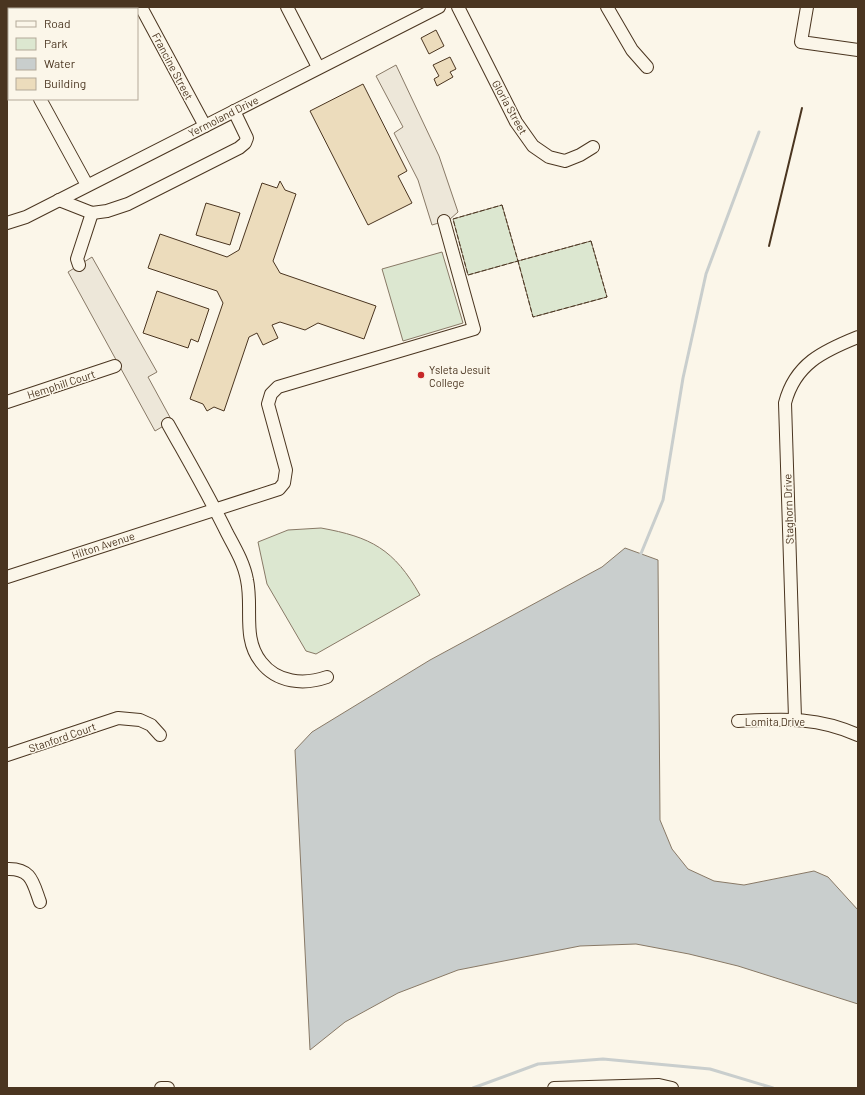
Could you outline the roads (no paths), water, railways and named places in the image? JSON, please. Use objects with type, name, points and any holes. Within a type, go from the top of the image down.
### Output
[{"type":"street","name":"Francine Street","points":[[141,7],[205,126]]},
{"type":"street","points":[[287,7],[318,68]]},
{"type":"street","name":"Yermoland Drive","points":[[7,223],[26,217],[439,7]]},
{"type":"street","name":"Gloria Street","points":[[458,7],[516,122],[532,146],[549,157],[565,161],[580,155],[593,147]]},
{"type":"street","points":[[607,7],[632,50],[647,67]]},
{"type":"street","points":[[807,7],[801,42],[858,50]]},
{"type":"street","points":[[41,100],[87,186]]},
{"type":"street","points":[[59,200],[92,213],[108,211],[128,204],[239,148],[245,143],[246,138],[234,111]]},
{"type":"street","points":[[79,265],[77,259],[92,213]]},
{"type":"street","name":"Hilton Avenue","points":[[7,577],[279,489],[284,483],[286,470],[268,404],[271,394],[278,387],[474,329],[444,222]]},
{"type":"street","name":"Staghorn Drive","points":[[795,718],[785,403],[793,381],[803,368],[824,351],[858,337]]},
{"type":"street","name":"Hemphill Court","points":[[7,402],[115,366]]},
{"type":"street","points":[[168,424],[216,509],[245,573],[250,599],[249,634],[256,655],[272,672],[288,680],[304,682],[327,677]]},
{"type":"street","name":"Stanford Court","points":[[7,755],[118,718],[140,720],[151,725],[160,735]]},
{"type":"street","name":"Lomita Drive","points":[[738,721],[795,718],[833,726],[858,735]]},
{"type":"street","points":[[7,869],[24,871],[31,877],[40,902]]},
{"type":"street","points":[[554,1088],[659,1085],[672,1088]]},
{"type":"street","points":[[161,1088],[168,1088]]},
{"type":"water","points":[[625,548],[658,560],[660,820],[672,849],[688,869],[714,881],[744,885],[814,871],[828,877],[858,910],[858,1004],[738,966],[689,954],[636,944],[580,946],[458,970],[398,993],[345,1022],[310,1050],[295,750],[312,732],[430,660],[602,567]]},
{"type":"waterway","points":[[640,556],[663,500],[683,378],[706,274],[759,132]]},
{"type":"waterway","points":[[473,1088],[538,1064],[603,1059],[710,1069],[773,1088]]},
{"type":"place","name":"Ysleta Jesuit College","points":[[421,375]]}]
